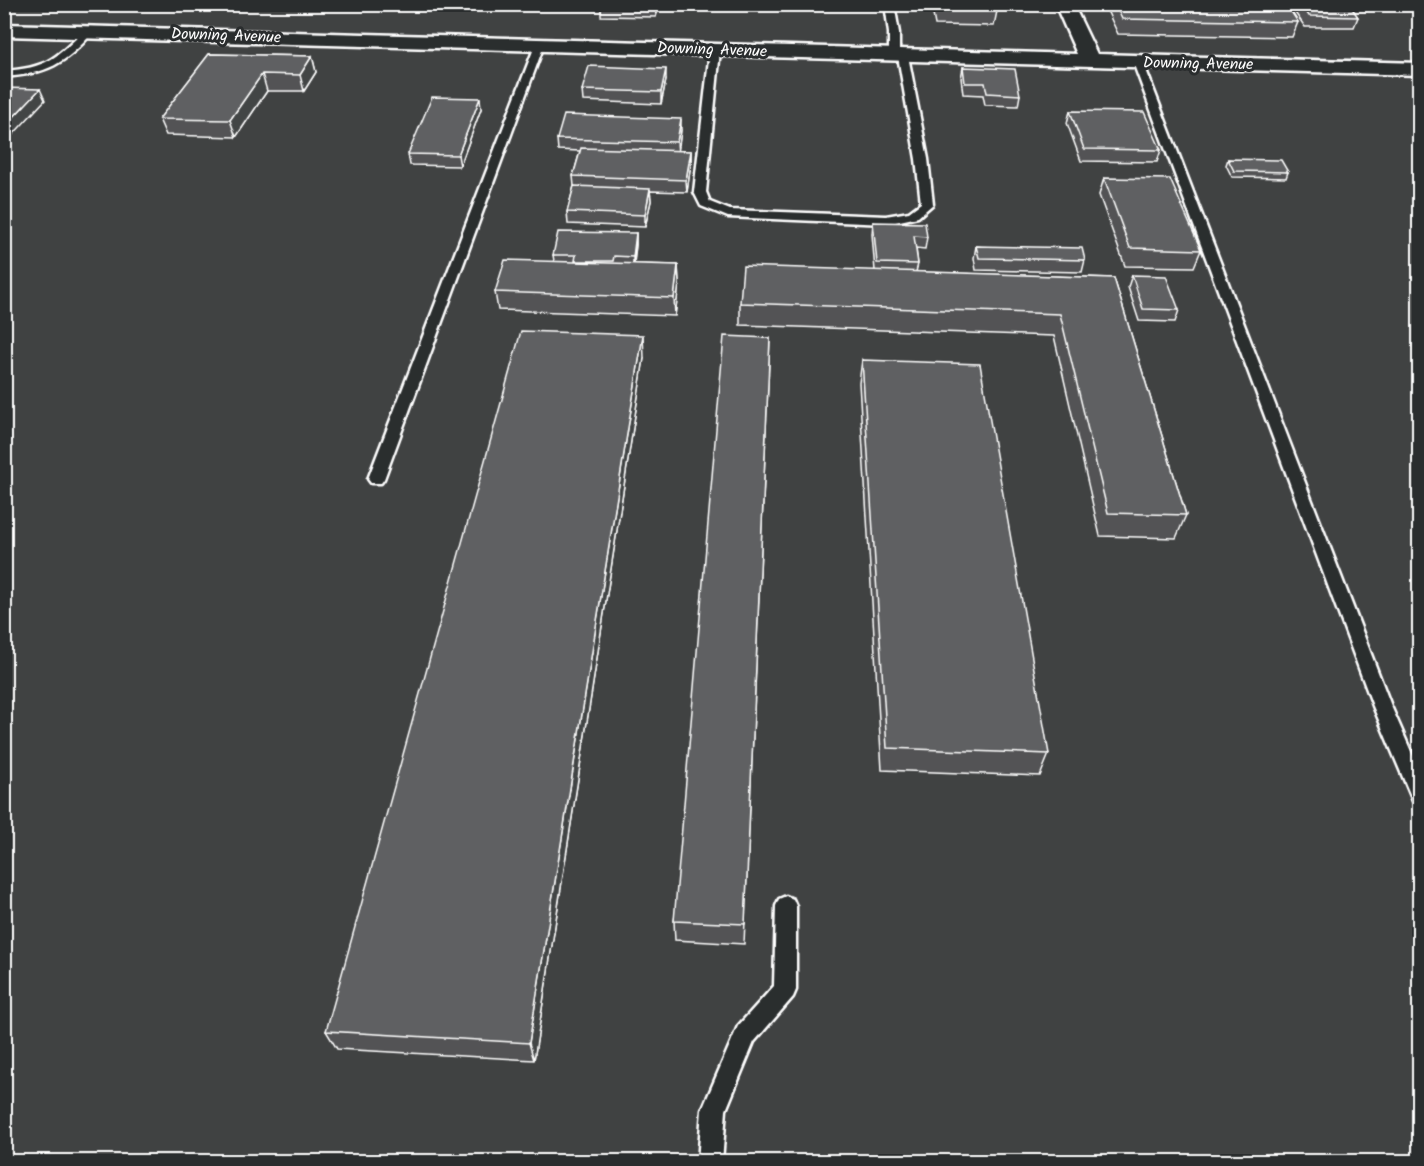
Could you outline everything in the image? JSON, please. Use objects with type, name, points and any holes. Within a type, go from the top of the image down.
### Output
[{"type":"street","points":[[1064,4],[1090,61]]},
{"type":"street","name":"Downing Avenue","points":[[4,30],[1419,69]]},
{"type":"lane","points":[[715,50],[700,192],[705,204],[728,213],[886,220],[909,217],[921,212],[927,204],[922,159],[889,4]]},
{"type":"lane","points":[[4,74],[33,73],[47,69],[88,32]]},
{"type":"lane","points":[[376,478],[539,45]]},
{"type":"lane","points":[[1138,62],[1373,684],[1419,795]]},
{"type":"lane","points":[[710,1161],[714,1110],[746,1034],[785,990],[786,906]]},
{"type":"shaded area","points":[[5,5],[1419,5],[1419,1161],[5,1161]]},
{"type":"building","points":[[656,4],[656,6],[600,5]]},
{"type":"building","points":[[936,4],[995,4],[997,11],[937,10]]},
{"type":"building","points":[[1115,4],[1286,4],[1298,22],[1122,19]]},
{"type":"building","points":[[1301,4],[1349,4],[1358,17],[1309,16]]},
{"type":"building","points":[[209,54],[312,56],[300,75],[262,74],[230,120],[159,119]]},
{"type":"building","points":[[589,66],[666,69],[661,92],[582,90]]},
{"type":"building","points":[[963,67],[1015,69],[1020,95],[987,93],[985,83],[965,83]]},
{"type":"building","points":[[4,88],[40,89],[4,127]]},
{"type":"building","points":[[432,97],[480,98],[458,155],[408,154]]},
{"type":"building","points":[[1070,111],[1144,112],[1161,150],[1084,149]]},
{"type":"building","points":[[564,115],[681,119],[677,142],[557,139]]},
{"type":"building","points":[[581,148],[691,151],[686,180],[573,176]]},
{"type":"building","points":[[1228,159],[1281,160],[1288,172],[1234,171]]},
{"type":"building","points":[[1104,178],[1170,179],[1201,250],[1130,248]]},
{"type":"building","points":[[574,186],[650,189],[645,215],[567,212]]},
{"type":"building","points":[[873,222],[925,223],[927,237],[914,236],[918,264],[877,263]]},
{"type":"building","points":[[558,232],[636,233],[633,257],[614,256],[613,261],[575,261],[576,255],[553,255]]},
{"type":"building","points":[[976,246],[1082,248],[1085,260],[979,258]]},
{"type":"building","points":[[505,260],[678,265],[674,298],[495,292]]},
{"type":"building","points":[[743,266],[1114,278],[1186,515],[1108,513],[1060,314],[740,303]]},
{"type":"building","points":[[1132,275],[1166,276],[1179,310],[1143,309]]},
{"type":"building","points":[[521,331],[643,335],[529,1043],[326,1031]]},
{"type":"building","points":[[724,336],[770,338],[745,924],[674,921]]},
{"type":"building","points":[[862,360],[980,364],[1049,754],[887,748]]}]
